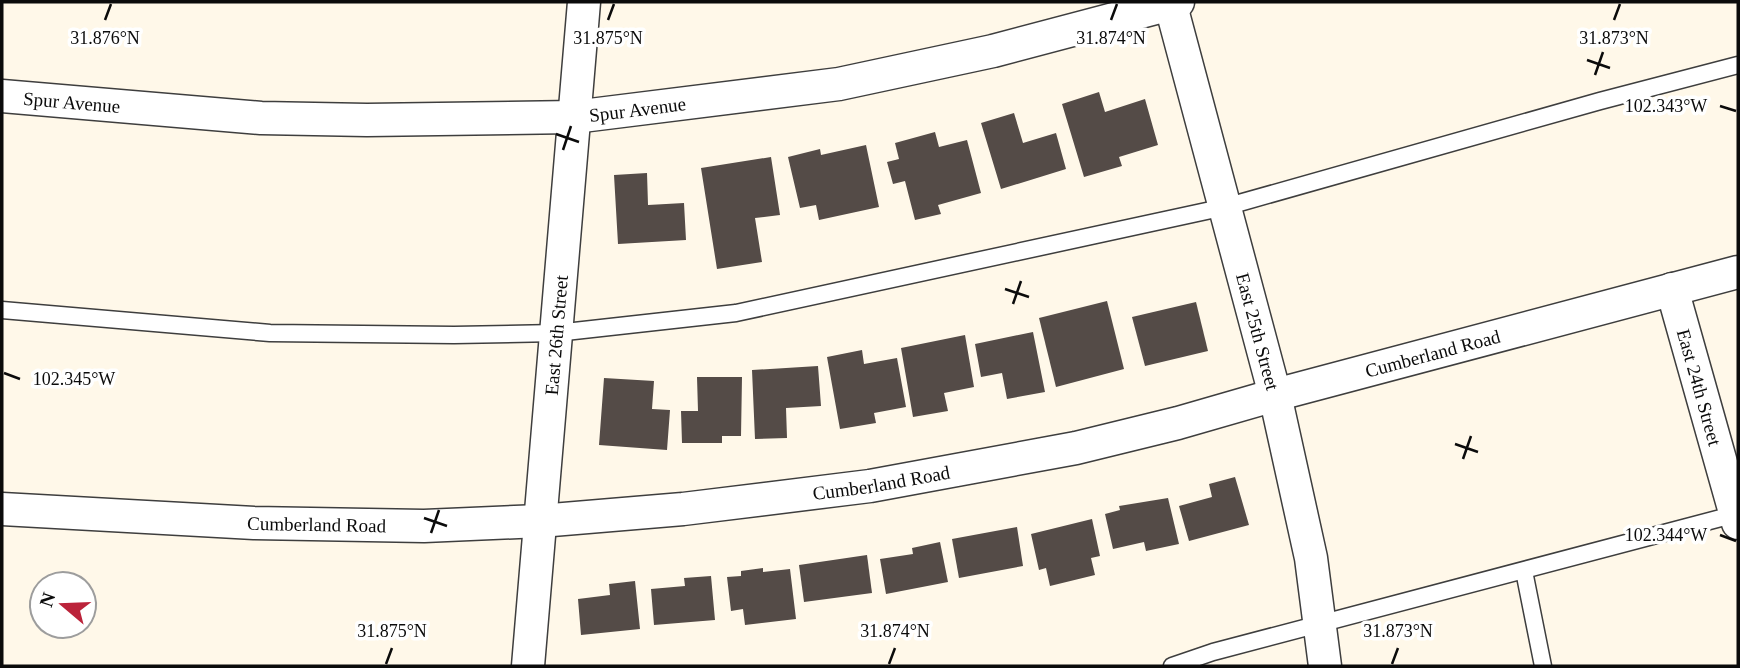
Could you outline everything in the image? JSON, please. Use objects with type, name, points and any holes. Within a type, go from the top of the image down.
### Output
[{"type":"street","name":"East 26th Street","points":[[528,666],[584,2]]},
{"type":"street","name":"Spur Avenue","points":[[2,96],[261,118],[367,120],[574,117],[839,84],[993,51],[1173,2]]},
{"type":"street","name":"East 25th Street","points":[[1173,2],[1275,395],[1311,558],[1325,666]]},
{"type":"street","name":"Cumberland Road","points":[[2,509],[254,523],[424,526],[540,521],[697,508],[870,486],[972,469],[1166,427],[1275,395],[1738,272]]},
{"type":"street","name":"East 24th Street","points":[[1672,289],[1737,519]]},
{"type":"lane","points":[[2,310],[270,333],[454,335],[556,333],[736,313],[1225,207],[1600,101],[1738,65]]},
{"type":"lane","points":[[1172,666],[1213,652],[1524,571],[1737,519]]},
{"type":"lane","points":[[1524,571],[1543,666]]},
{"type":"building","points":[[1099,92],[1105,112],[1145,99],[1158,145],[1119,157],[1122,166],[1084,177],[1062,104]]},
{"type":"building","points":[[1014,113],[1023,143],[1056,133],[1066,169],[1001,189],[981,123]]},
{"type":"building","points":[[935,132],[939,147],[967,140],[981,193],[938,205],[941,214],[915,220],[905,181],[893,184],[887,162],[899,159],[895,143]]},
{"type":"building","points":[[866,145],[879,207],[819,220],[816,205],[800,208],[788,157],[820,149],[821,155]]},
{"type":"building","points":[[771,157],[780,215],[755,218],[762,262],[717,269],[701,168]]},
{"type":"building","points":[[647,173],[648,205],[684,203],[686,240],[618,244],[614,175]]},
{"type":"building","points":[[1107,301],[1124,369],[1056,387],[1039,318]]},
{"type":"building","points":[[1196,302],[1208,351],[1145,366],[1132,317]]},
{"type":"building","points":[[1033,332],[1045,392],[1007,399],[1002,373],[981,377],[975,344]]},
{"type":"building","points":[[965,335],[974,387],[944,393],[948,411],[913,417],[901,348]]},
{"type":"building","points":[[862,350],[864,364],[897,358],[906,407],[874,413],[876,423],[840,429],[827,357]]},
{"type":"building","points":[[818,366],[821,406],[786,408],[787,438],[755,439],[752,370]]},
{"type":"building","points":[[697,377],[742,377],[741,436],[722,436],[722,443],[682,443],[681,411],[698,411]]},
{"type":"building","points":[[604,378],[654,381],[652,409],[670,410],[667,450],[599,445]]},
{"type":"building","points":[[1235,477],[1249,525],[1189,541],[1179,506],[1212,497],[1209,484]]},
{"type":"building","points":[[1168,498],[1179,544],[1146,551],[1144,542],[1113,549],[1105,514],[1120,510],[1119,506]]},
{"type":"building","points":[[1092,519],[1100,556],[1091,558],[1095,575],[1050,586],[1046,568],[1039,570],[1031,534]]},
{"type":"building","points":[[1017,527],[1023,566],[959,578],[952,539]]},
{"type":"building","points":[[940,542],[948,582],[886,594],[880,559],[913,554],[912,548]]},
{"type":"building","points":[[867,555],[872,593],[804,602],[799,565]]},
{"type":"building","points":[[763,568],[763,572],[790,569],[796,619],[745,625],[743,609],[731,611],[727,577],[741,576],[741,571]]},
{"type":"building","points":[[711,576],[715,620],[654,625],[651,589],[685,586],[684,578]]},
{"type":"building","points":[[635,581],[640,629],[581,635],[578,599],[610,595],[609,584]]}]
